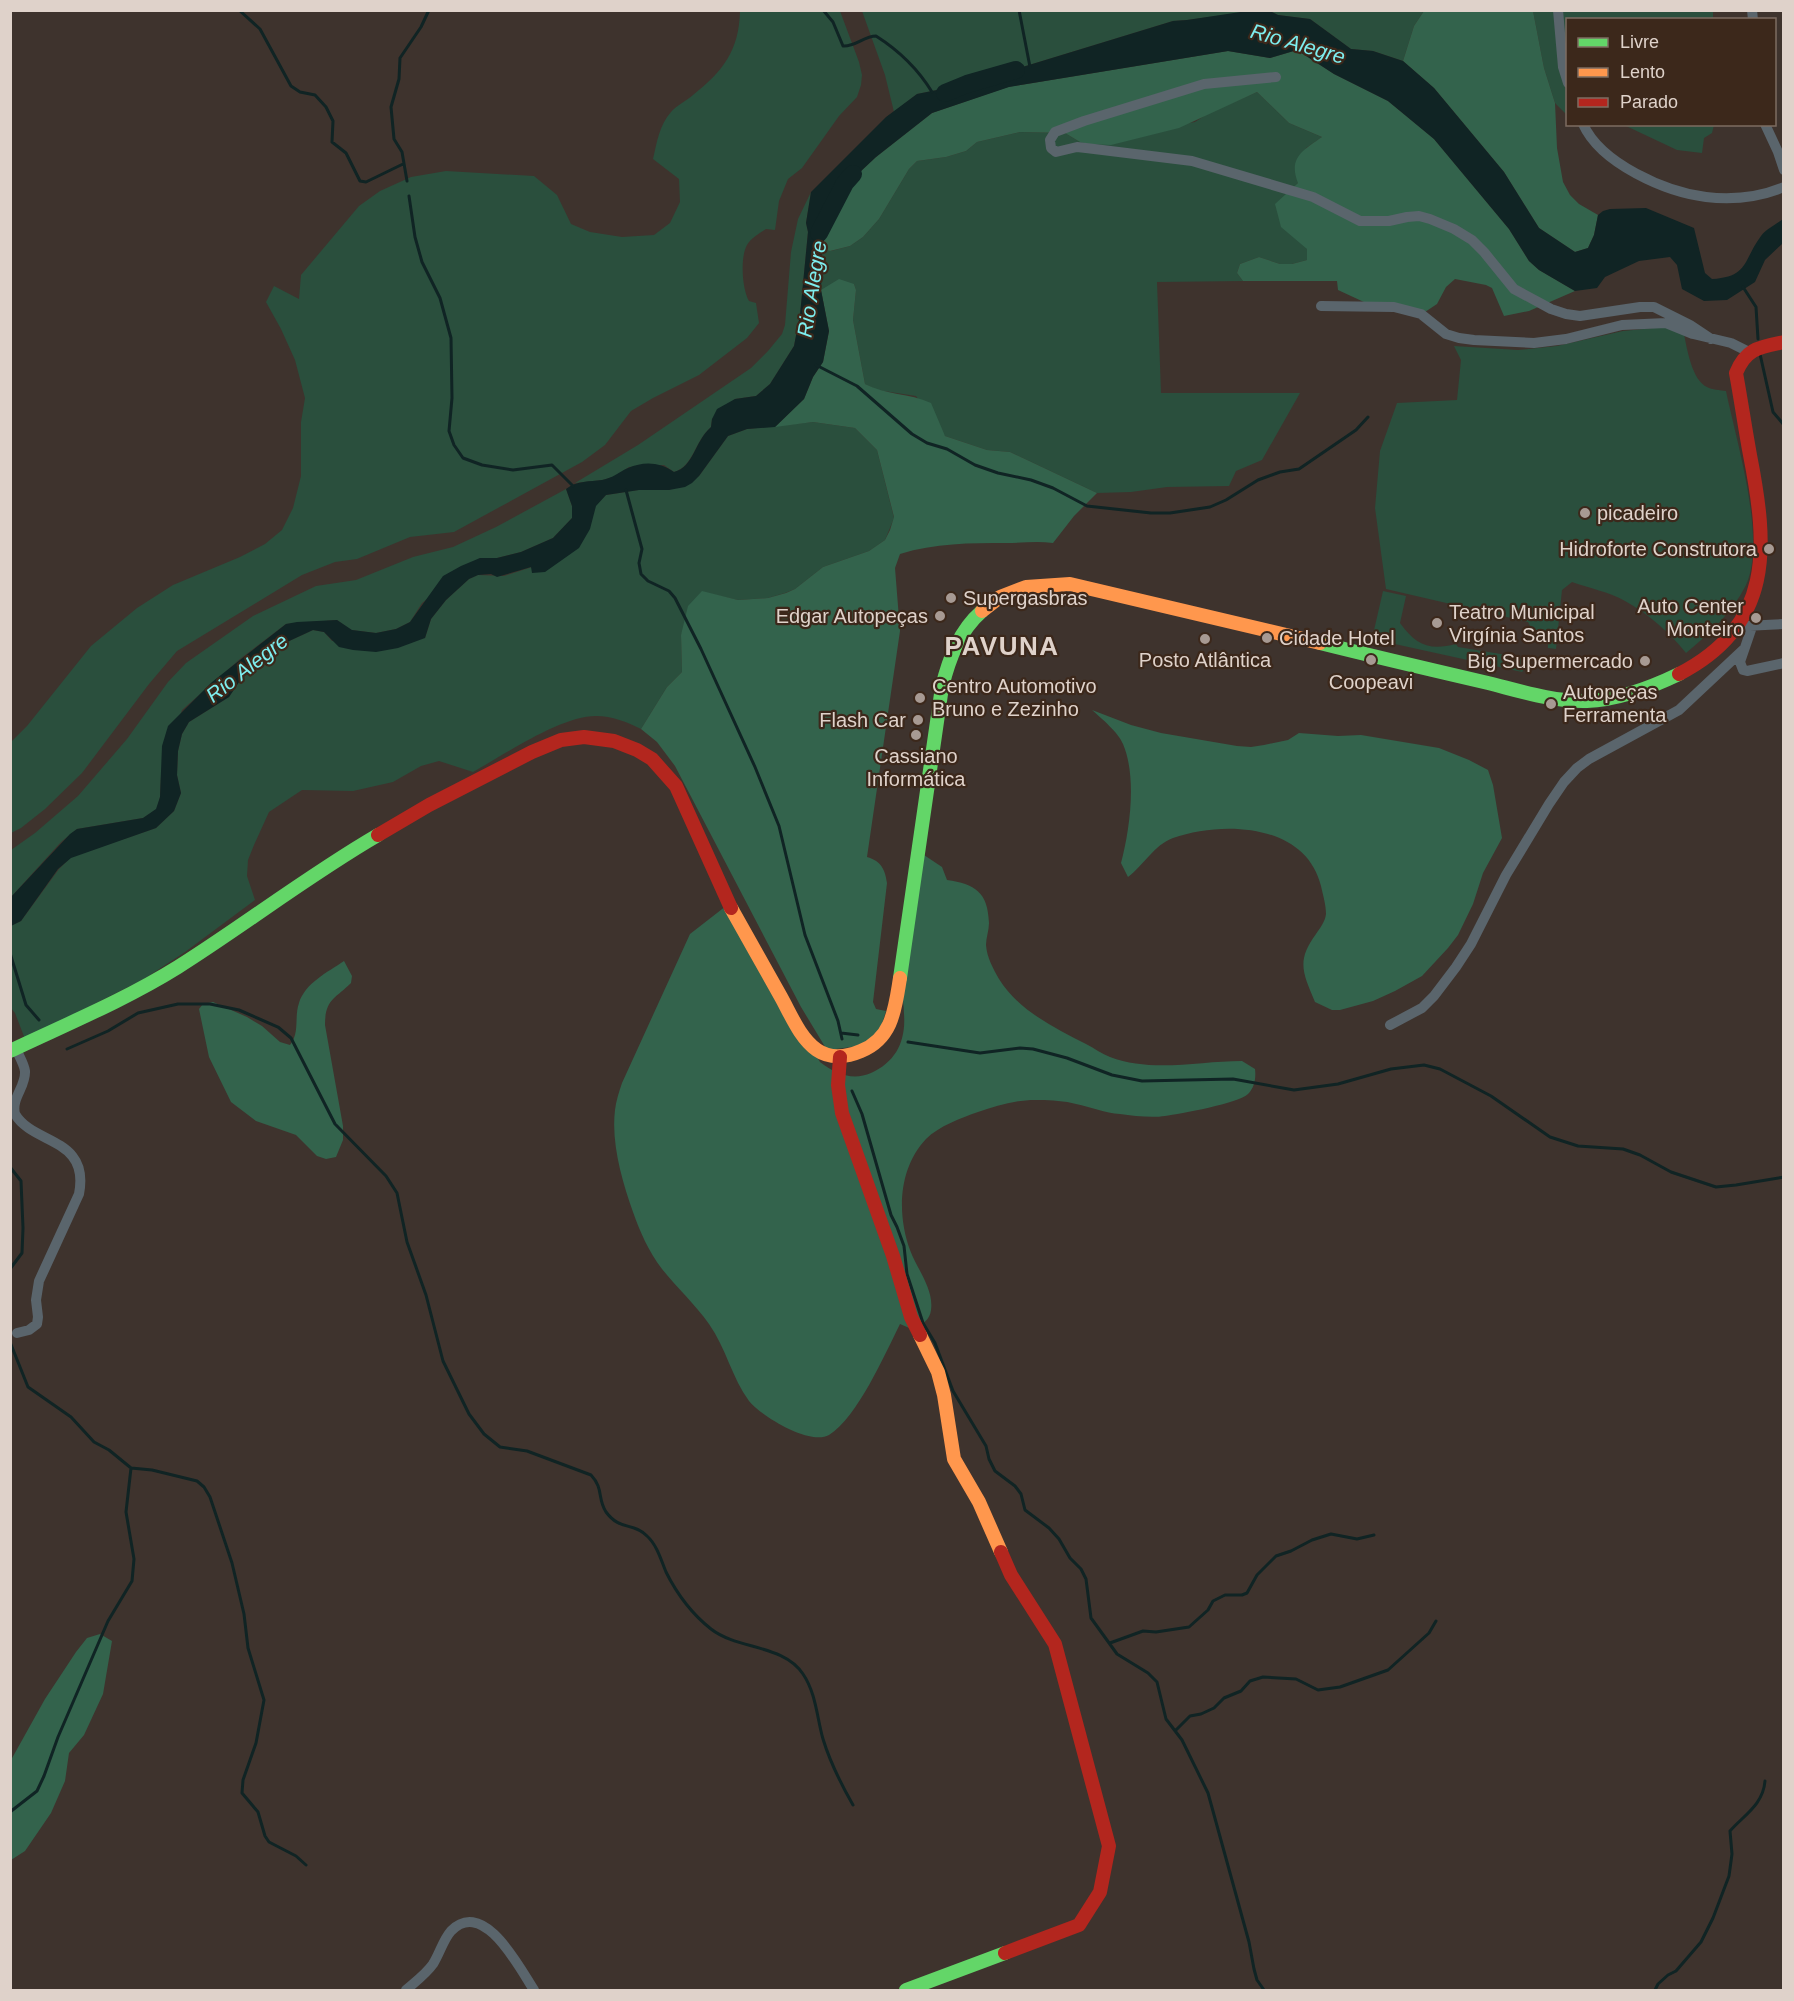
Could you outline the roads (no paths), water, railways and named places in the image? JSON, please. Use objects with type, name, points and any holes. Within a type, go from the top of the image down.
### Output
[{"type":"main road","points":[[13,1050],[132,994],[178,967],[342,856],[429,805],[532,752],[561,740],[584,737],[624,744],[651,759],[664,771],[686,804],[724,895],[803,1036],[812,1047],[825,1054],[840,1057],[860,1052],[874,1045],[885,1034],[891,1024],[896,1005],[945,676],[954,648],[966,628],[980,612],[998,598],[1022,587],[1046,583],[1070,584],[1436,672],[1558,698],[1587,701],[1613,698],[1668,680],[1708,656],[1745,626],[1759,577],[1762,518],[1736,372],[1739,362],[1757,348],[1784,342]]},
{"type":"main road","points":[[840,1057],[836,1082],[837,1097],[893,1256],[910,1317],[938,1372],[954,1459],[979,1502],[1011,1575],[1055,1644],[1109,1846],[1100,1892],[1079,1925],[906,1990]]},
{"type":"street","points":[[1558,10],[1563,67],[1566,77]]},
{"type":"street","points":[[1276,77],[1204,84],[1084,121],[1055,132],[1050,140],[1051,148],[1056,152],[1077,147],[1192,161],[1313,198],[1360,221],[1389,222],[1419,216],[1430,219],[1472,240],[1514,289],[1551,309],[1580,316],[1654,307],[1690,325],[1711,339]]},
{"type":"street","points":[[1584,126],[1613,159],[1632,172],[1680,190],[1706,197],[1730,198],[1755,195],[1784,187]]},
{"type":"street","points":[[1766,126],[1784,170]]},
{"type":"street","points":[[1321,306],[1394,307],[1410,310],[1421,314],[1446,334],[1474,340],[1548,343],[1603,329],[1666,322],[1711,339],[1757,348]]},
{"type":"street","points":[[1784,624],[1745,626],[1740,662],[1743,670],[1747,671],[1784,663]]},
{"type":"street","points":[[1390,1025],[1422,1008],[1456,967],[1472,944],[1506,875],[1528,837],[1564,782],[1576,768],[1679,710],[1743,650]]},
{"type":"street","points":[[13,1050],[25,1071],[23,1083],[14,1103],[15,1114],[23,1123],[69,1152],[80,1173],[81,1184],[61,1236],[39,1281],[36,1300],[37,1324],[29,1330],[17,1333]]},
{"type":"street","points":[[406,1990],[432,1965],[450,1932],[463,1924],[474,1923],[492,1930],[534,1990]]},
{"type":"water","points":[[1254,10],[1310,19],[1351,49],[1373,51],[1403,61],[1434,88],[1504,172],[1539,228],[1575,252],[1588,248],[1594,235],[1598,215],[1610,209],[1646,208],[1694,228],[1705,273],[1712,279],[1724,278],[1739,271],[1763,233],[1783,219],[1783,243],[1765,260],[1755,282],[1727,300],[1704,301],[1682,289],[1677,265],[1670,257],[1639,261],[1605,277],[1597,288],[1575,291],[1539,270],[1529,261],[1509,229],[1434,139],[1388,101],[1334,74],[1297,50],[1270,58],[1228,51],[1009,87],[932,113],[876,157],[845,186],[830,207],[822,249],[821,290],[829,331],[823,362],[813,377],[804,399],[775,427],[747,429],[728,436],[699,476],[685,487],[606,495],[596,506],[590,529],[579,548],[545,572],[532,573],[531,567],[497,577],[491,574],[478,575],[469,579],[446,600],[431,619],[425,638],[398,648],[376,652],[339,647],[324,632],[313,630],[274,648],[241,679],[229,697],[189,722],[182,734],[178,751],[177,775],[181,793],[174,811],[156,828],[71,858],[58,869],[21,921],[11,926],[11,897],[70,834],[77,829],[143,818],[156,809],[160,797],[162,746],[168,726],[212,682],[286,624],[337,620],[352,630],[376,633],[396,629],[410,622],[443,576],[480,558],[497,558],[521,552],[553,538],[572,518],[572,506],[566,489],[570,486],[606,479],[640,464],[658,464],[674,472],[686,465],[711,427],[717,409],[735,399],[756,396],[770,384],[794,346],[800,315],[808,232],[806,223],[811,192],[886,117],[917,94],[982,81],[1173,21]]},
{"type":"waterway","points":[[239,10],[260,29],[291,86],[300,92],[315,95],[326,107],[333,121],[332,142],[346,153],[360,181],[366,182],[403,164]]},
{"type":"waterway","points":[[407,181],[402,152],[394,139],[391,107],[399,79],[400,58],[421,27],[429,10]]},
{"type":"waterway","points":[[823,10],[833,22],[843,46],[876,36],[907,61],[932,92]]},
{"type":"waterway","points":[[1019,10],[1030,67]]},
{"type":"waterway","name":"Rio Alegre","points":[[945,93],[1016,70]]},
{"type":"waterway","name":"Rio Alegre","points":[[819,233],[845,183],[853,174]]},
{"type":"waterway","points":[[409,196],[415,237],[422,262],[440,298],[451,338],[452,398],[449,431],[454,445],[463,458],[482,465],[513,470],[552,465],[573,486]]},
{"type":"waterway","points":[[1743,287],[1756,307],[1758,339]]},
{"type":"waterway","points":[[1760,354],[1773,412],[1784,425]]},
{"type":"waterway","points":[[816,365],[857,386],[912,434],[927,443],[947,449],[975,465],[1053,488],[1087,506],[1151,513],[1170,513],[1210,507],[1258,480],[1280,472],[1299,469],[1356,430],[1368,417]]},
{"type":"waterway","points":[[626,490],[642,549],[639,563],[641,574],[648,581],[669,591],[675,598],[755,767],[779,826],[805,935],[838,1021],[842,1039]]},
{"type":"waterway","points":[[10,953],[26,1005],[39,1020]]},
{"type":"waterway","points":[[67,1049],[108,1031],[138,1013],[178,1004],[210,1004],[239,1010],[278,1027],[291,1038],[335,1124],[386,1176],[397,1193],[407,1242],[426,1295],[443,1361],[469,1414],[484,1434],[500,1447],[527,1451],[591,1475],[598,1485],[606,1512],[616,1522],[637,1529],[650,1540],[675,1588],[704,1623],[722,1636],[772,1652],[794,1664],[803,1674],[811,1689],[826,1748],[853,1805]]},
{"type":"waterway","points":[[841,1033],[858,1035]]},
{"type":"waterway","points":[[908,1042],[980,1053],[1020,1048],[1033,1049],[1067,1058],[1112,1075],[1142,1081],[1233,1079],[1294,1090],[1338,1084],[1391,1069],[1424,1065],[1440,1069],[1491,1096],[1550,1137],[1578,1146],[1623,1149],[1640,1155],[1671,1172],[1716,1187],[1784,1177]]},
{"type":"waterway","points":[[852,1091],[862,1114],[891,1215],[904,1246],[907,1274],[923,1323],[935,1343],[953,1391],[986,1446],[995,1471],[1015,1486],[1021,1494],[1025,1510],[1049,1528],[1059,1539],[1070,1558],[1081,1569],[1086,1579],[1091,1618],[1117,1654],[1148,1673],[1157,1682],[1166,1719],[1182,1740],[1208,1793],[1249,1942],[1257,1980],[1264,1990]]},
{"type":"waterway","points":[[10,1167],[21,1181],[23,1228],[22,1253],[10,1269]]},
{"type":"waterway","points":[[10,1342],[28,1387],[71,1417],[94,1442],[109,1450],[131,1468],[152,1470],[197,1481],[210,1497],[232,1563],[244,1614],[248,1648],[264,1700],[256,1743],[243,1780],[242,1793],[258,1812],[269,1842],[296,1856],[306,1865]]},
{"type":"waterway","points":[[10,1812],[37,1791],[108,1621],[132,1581],[134,1559],[126,1512],[131,1468]]},
{"type":"waterway","points":[[1110,1643],[1143,1631],[1156,1632],[1189,1627],[1208,1610],[1213,1601],[1225,1595],[1247,1593],[1257,1575],[1276,1556],[1312,1540],[1331,1534],[1357,1539],[1374,1535]]},
{"type":"waterway","points":[[1175,1731],[1190,1716],[1214,1708],[1224,1698],[1241,1691],[1250,1681],[1263,1677],[1296,1679],[1318,1690],[1340,1687],[1388,1670],[1429,1633],[1436,1621]]},
{"type":"waterway","points":[[1655,1990],[1658,1984],[1676,1971],[1701,1942],[1729,1876],[1732,1854],[1730,1831],[1757,1803],[1765,1781]]},
{"type":"place","name":"picadeiro","points":[[1585,513]]},
{"type":"place","name":"Hidroforte Construtora","points":[[1769,549]]},
{"type":"place","name":"Supergasbras","points":[[951,598]]},
{"type":"place","name":"Edgar Autopeças","points":[[940,616]]},
{"type":"place","name":"Auto Center Monteiro","points":[[1756,618]]},
{"type":"place","name":"Teatro Municipal Virgínia Santos","points":[[1437,623]]},
{"type":"place","name":"Cidade Hotel","points":[[1267,638]]},
{"type":"place","name":"Posto Atlântica","points":[[1205,639]]},
{"type":"place","name":"Coopeavi","points":[[1371,660]]},
{"type":"place","name":"Big Supermercado","points":[[1645,661]]},
{"type":"place","name":"Centro Automotivo Bruno e Zezinho","points":[[920,698]]},
{"type":"place","name":"Autopeças Ferramenta","points":[[1551,704]]},
{"type":"place","name":"Flash Car","points":[[918,720]]},
{"type":"place","name":"Cassiano Informática","points":[[916,735]]},
{"type":"district","name":"PAVUNA","points":[[1002,646]]}]
